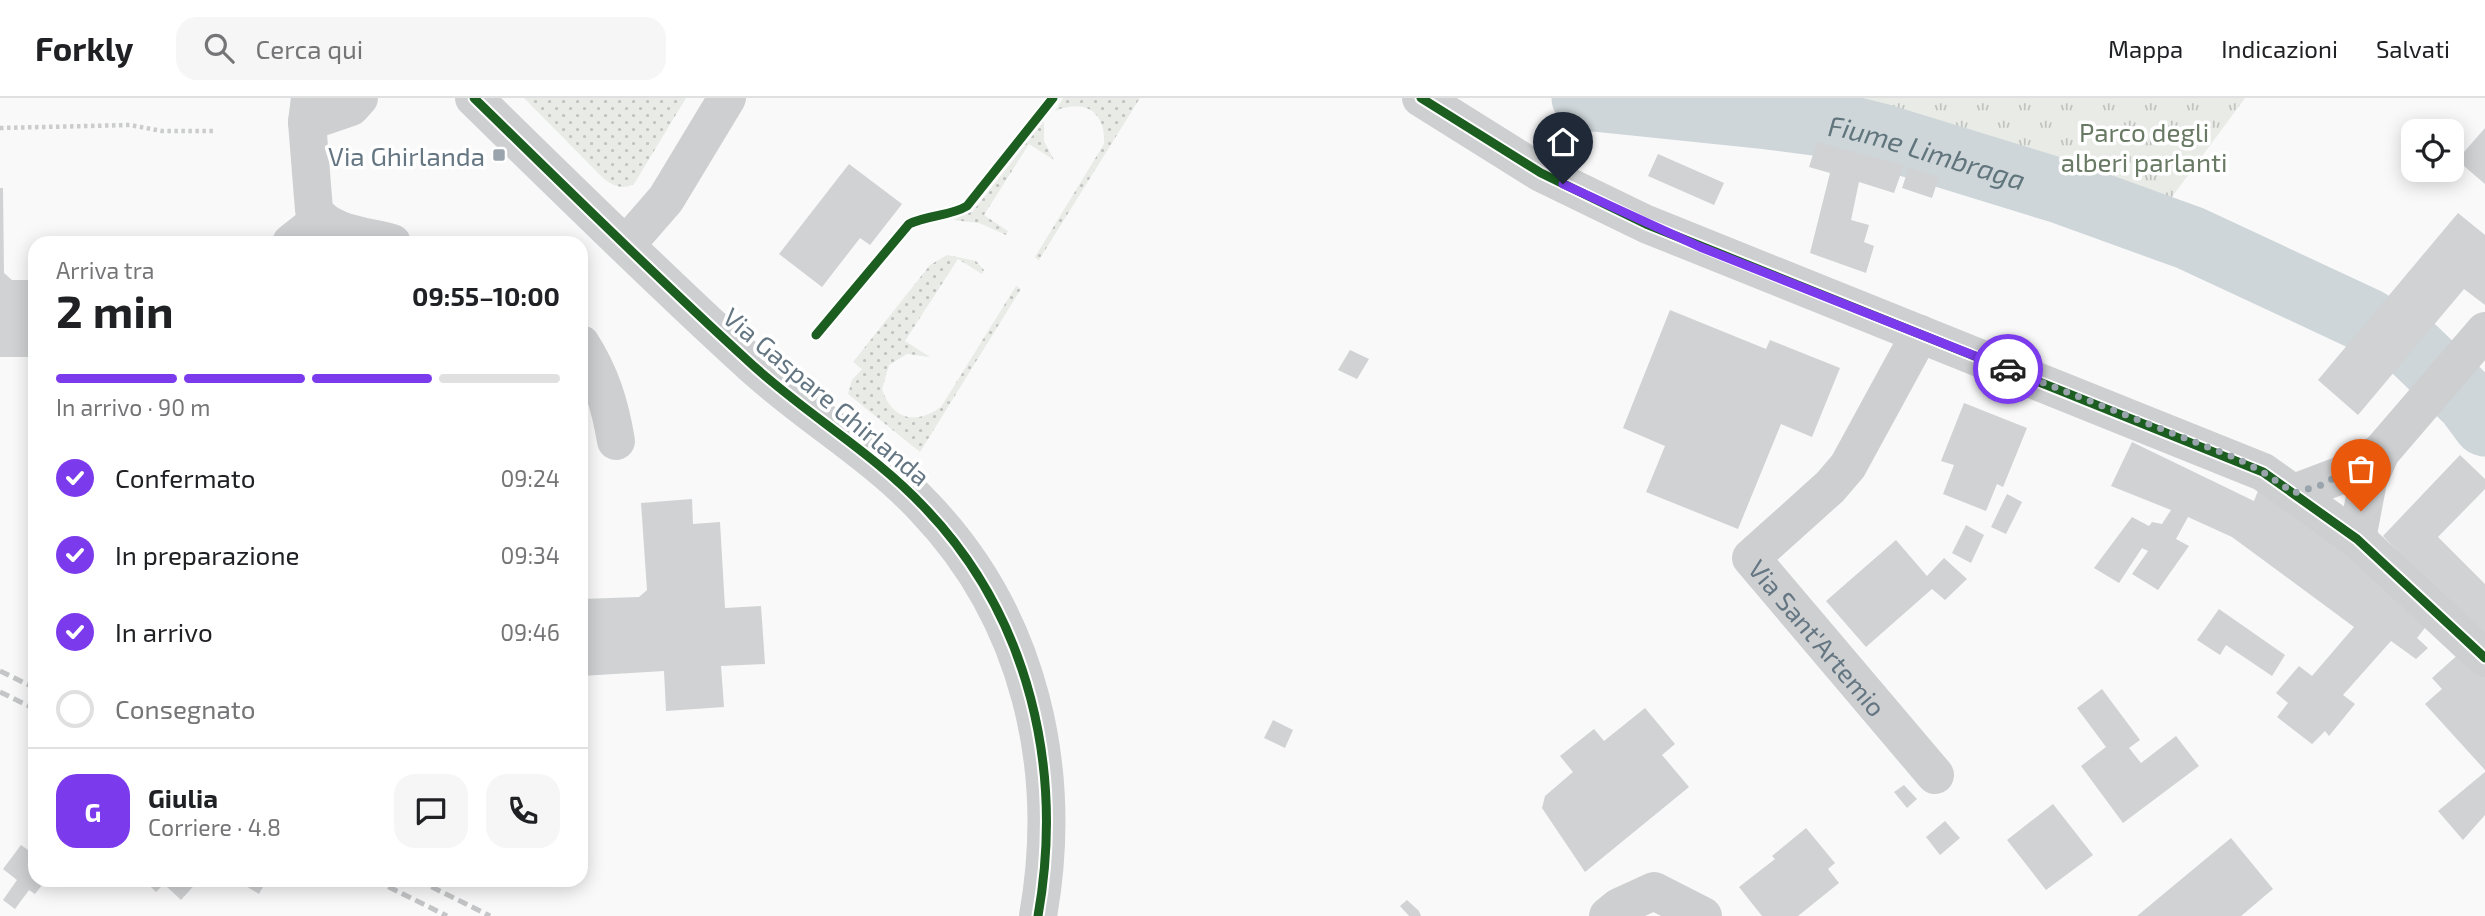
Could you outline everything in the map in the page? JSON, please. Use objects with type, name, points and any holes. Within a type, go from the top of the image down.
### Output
[{"type":"street","points":[[305,231],[314,210],[308,110],[351,107],[359,98]]},
{"type":"street","name":"Via Gaspare Ghirlanda","points":[[474,98],[748,361],[925,507],[979,579],[1014,646],[1037,716],[1048,792],[1041,900]]},
{"type":"street","points":[[626,245],[666,199],[726,98]]},
{"type":"street","points":[[1421,98],[1541,173],[1700,247],[2236,458],[2263,472],[2357,539],[2485,658]]},
{"type":"street","points":[[305,231],[330,226],[366,236]]},
{"type":"street","points":[[2357,539],[2368,481],[2382,452],[2485,331]]},
{"type":"street","name":"Via Sant'Artemio","points":[[1920,334],[1848,466],[1830,487],[1751,558],[1935,775]]},
{"type":"street","points":[[588,354],[608,397],[617,442]]},
{"type":"street","points":[[2294,493],[2333,479],[2382,452]]},
{"type":"street","points":[[1608,916],[1619,907],[1654,891],[1703,916]]},
{"type":"path","points":[[0,128],[130,125],[163,131],[216,131]]},
{"type":"green space","points":[[524,98],[686,98],[634,184],[621,187],[603,178]]},
{"type":"green space","points":[[1063,98],[1140,98],[1039,260],[1035,257],[1104,144],[1102,124],[1092,111],[1076,106],[1055,111]]},
{"type":"green space","name":"Parco degli alberi parlanti","points":[[1691,98],[2245,98],[2166,205],[2051,167],[1934,136],[1834,116]]},
{"type":"green space","points":[[1044,121],[1044,141],[1054,160],[1029,144],[984,215],[1008,231],[1006,235],[979,223],[953,220],[973,211]]},
{"type":"green space","points":[[947,255],[976,261],[984,270],[982,274],[958,259],[905,341],[930,357],[907,354],[889,365],[882,389],[886,399],[898,413],[923,416],[941,407],[1016,286],[1021,289],[920,452],[848,394],[852,380],[862,369],[853,362],[930,265]]},
{"type":"building","points":[[2485,128],[2485,184],[2464,166],[2464,152]]},
{"type":"building","points":[[1817,142],[1904,165],[1894,193],[1859,182],[1851,220],[1869,225],[1864,242],[1874,246],[1866,273],[1810,253],[1830,173],[1809,167]]},
{"type":"building","points":[[1658,154],[1724,183],[1714,205],[1648,176]]},
{"type":"building","points":[[849,164],[902,204],[870,245],[860,238],[822,287],[779,254]]},
{"type":"building","points":[[1909,167],[1939,177],[1932,198],[1902,188]]},
{"type":"building","points":[[0,188],[3,188],[4,273],[12,280],[28,280],[28,357],[0,357]]},
{"type":"building","points":[[2458,213],[2485,235],[2485,305],[2464,289],[2358,415],[2318,380]]},
{"type":"building","points":[[1670,310],[1766,349],[1770,340],[1840,368],[1812,437],[1781,424],[1738,529],[1646,492],[1665,446],[1623,428]]},
{"type":"building","points":[[1350,350],[1369,359],[1357,379],[1338,370]]},
{"type":"building","points":[[1964,403],[2027,428],[2003,487],[1997,484],[1986,511],[1943,494],[1954,465],[1941,461]]},
{"type":"building","points":[[2132,442],[2254,501],[2262,481],[2435,615],[2417,638],[2428,648],[2416,659],[2391,641],[2343,695],[2355,704],[2329,736],[2325,731],[2312,744],[2277,717],[2288,703],[2276,693],[2299,666],[2312,676],[2354,627],[2232,537],[2188,517],[2176,539],[2189,546],[2158,590],[2132,574],[2148,551],[2142,548],[2119,583],[2094,568],[2132,517],[2149,526],[2152,522],[2162,524],[2171,510],[2111,486]]},
{"type":"building","points":[[2460,455],[2485,479],[2485,489],[2438,537],[2485,584],[2485,636],[2482,638],[2383,536]]},
{"type":"building","points":[[2007,494],[2022,502],[2006,534],[1991,527]]},
{"type":"building","points":[[692,499],[693,524],[720,522],[725,608],[761,606],[765,664],[721,666],[724,707],[666,711],[664,671],[588,676],[588,599],[639,597],[647,590],[641,503]]},
{"type":"building","points":[[1966,525],[1984,535],[1971,563],[1952,553]]},
{"type":"building","points":[[1896,540],[1927,576],[1944,558],[1967,579],[1945,600],[1932,589],[1866,647],[1826,601]]},
{"type":"building","points":[[2219,609],[2285,655],[2272,676],[2226,645],[2220,655],[2197,640]]},
{"type":"building","points":[[2462,651],[2485,676],[2485,770],[2425,704],[2442,689],[2432,678]]},
{"type":"building","points":[[2102,689],[2140,740],[2129,748],[2141,763],[2176,736],[2199,766],[2123,823],[2081,766],[2106,747],[2077,708]]},
{"type":"building","points":[[1645,708],[1675,744],[1662,755],[1689,787],[1585,872],[1542,808],[1545,796],[1573,772],[1560,756],[1594,729],[1604,741]]},
{"type":"building","points":[[1273,720],[1293,730],[1285,748],[1264,738]]},
{"type":"building","points":[[2485,772],[2485,815],[2463,840],[2438,811]]},
{"type":"building","points":[[1904,785],[1917,799],[1907,808],[1894,792]]},
{"type":"building","points":[[2053,804],[2093,855],[2046,890],[2007,840]]},
{"type":"building","points":[[1945,821],[1960,838],[1940,855],[1926,837]]},
{"type":"building","points":[[1806,828],[1835,863],[1828,869],[1839,883],[1798,916],[1762,916],[1739,887],[1775,859],[1772,856]]},
{"type":"building","points":[[2231,838],[2273,889],[2241,916],[2137,916]]},
{"type":"building","points":[[21,845],[28,850],[28,887],[40,887],[35,894],[29,890],[15,909],[3,900],[17,880],[3,869]]},
{"type":"building","points":[[167,887],[193,887],[181,900]]},
{"type":"building","points":[[248,887],[263,887],[259,894]]},
{"type":"building","points":[[1407,900],[1421,916],[1409,916],[1400,906]]},
{"type":"waterway","name":"Fiume Limbraga","points":[[1584,98],[1768,117],[1845,127],[1881,136],[2060,191],[2190,238],[2368,321]]},
{"type":"waterway","name":"Fiume Limbraga","points":[[2414,349],[2468,401],[2485,424]]},
{"type":"railway","points":[[0,671],[28,685]]},
{"type":"railway","points":[[0,692],[28,706]]},
{"type":"railway","points":[[389,887],[447,916]]},
{"type":"railway","points":[[432,887],[490,916]]},
{"type":"cycle path","points":[[474,98],[746,359],[904,487],[961,551],[991,597],[1014,647],[1031,698],[1041,751],[1046,806],[1045,861],[1038,916]]},
{"type":"cycle path","points":[[816,335],[909,224],[967,206],[1053,98]]},
{"type":"cycle path","points":[[1421,98],[1541,173],[1646,224],[2263,472],[2357,539],[2485,658]]},
{"type":"way so far","points":[[2008,369],[2236,458],[2294,493],[2321,485],[2382,452],[2368,481],[2361,511]]},
{"type":"place","name":"Via Ghirlanda","points":[[499,155]]},
{"type":"route","points":[[1563,184],[1700,247],[2008,369]]}]
